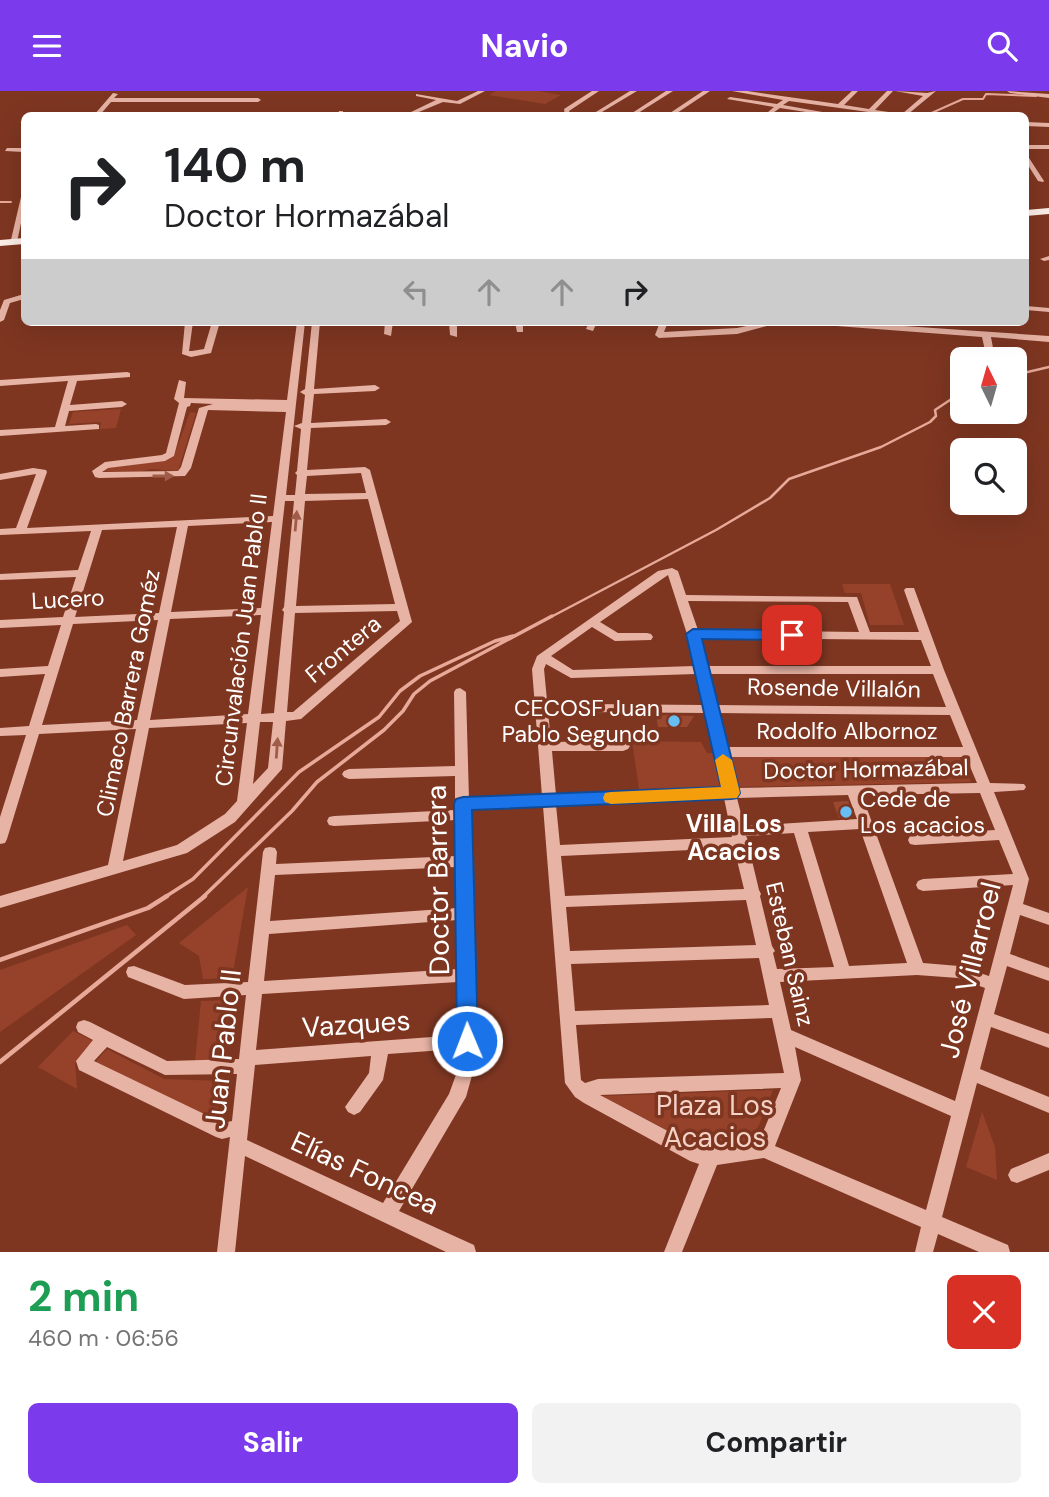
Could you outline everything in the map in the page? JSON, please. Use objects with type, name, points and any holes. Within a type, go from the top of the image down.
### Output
[{"type":"main road","points":[[1029,213],[1049,211]]},
{"type":"main road","points":[[0,243],[21,241]]},
{"type":"street","points":[[100,112],[117,91]]},
{"type":"street","points":[[425,108],[418,95],[426,91]]},
{"type":"street","points":[[455,102],[474,91]]},
{"type":"street","points":[[421,97],[455,102],[482,91]]},
{"type":"street","points":[[567,112],[596,91]]},
{"type":"street","points":[[599,112],[634,91]]},
{"type":"street","points":[[637,112],[670,91]]},
{"type":"street","points":[[675,112],[707,91]]},
{"type":"street","points":[[713,112],[738,91],[865,112],[890,91]]},
{"type":"street","points":[[773,97],[779,91]]},
{"type":"street","points":[[827,112],[855,91]]},
{"type":"street","points":[[898,91],[931,93]]},
{"type":"street","points":[[1010,91],[1049,96]]},
{"type":"street","points":[[906,112],[931,93]]},
{"type":"street","points":[[806,102],[813,96]]},
{"type":"street","points":[[730,99],[813,112]]},
{"type":"street","points":[[772,112],[787,99]]},
{"type":"street","points":[[111,100],[258,100]]},
{"type":"street","points":[[415,112],[442,100]]},
{"type":"street","points":[[1029,124],[1049,125]]},
{"type":"street","points":[[1029,147],[1049,147]]},
{"type":"street","points":[[7,151],[21,150]]},
{"type":"street","points":[[1029,162],[1045,181]]},
{"type":"street","points":[[1030,181],[1045,181]]},
{"type":"street","points":[[13,242],[21,210]]},
{"type":"street","points":[[0,320],[3,303],[21,297]]},
{"type":"street","points":[[1029,308],[1049,310]]},
{"type":"street","points":[[188,326],[185,352],[191,354],[208,351],[215,326]]},
{"type":"street","name":"Circunvalación Juan Pablo II","points":[[244,804],[258,718],[265,611],[301,326]]},
{"type":"street","name":"Circunvalación Juan Pablo II","points":[[244,804],[275,769],[300,473],[311,392],[316,326]]},
{"type":"street","points":[[388,334],[389,326]]},
{"type":"street","points":[[453,326],[454,335]]},
{"type":"street","points":[[662,326],[659,335],[737,331],[760,326]]},
{"type":"street","points":[[862,326],[1049,339]]},
{"type":"street","points":[[935,326],[940,332]]},
{"type":"street","points":[[986,335],[988,347]]},
{"type":"street","points":[[0,383],[127,375]]},
{"type":"street","points":[[59,429],[73,378]]},
{"type":"street","points":[[181,382],[179,399],[204,409],[215,406],[292,402],[311,392],[375,388]]},
{"type":"street","points":[[204,409],[186,468],[181,474],[99,475],[97,471],[105,465],[165,458],[171,454],[184,403],[193,398],[292,402]]},
{"type":"street","points":[[65,408],[122,404]]},
{"type":"street","points":[[289,426],[386,422]]},
{"type":"street","points":[[0,433],[96,427]]},
{"type":"street","name":"Frontera","points":[[0,732],[296,716],[406,622],[365,470],[300,473]]},
{"type":"street","points":[[0,477],[42,472],[20,531]]},
{"type":"street","points":[[279,498],[372,496]]},
{"type":"street","points":[[0,532],[276,519]]},
{"type":"street","name":"Climaco Barrera Goméz","points":[[114,869],[183,524]]},
{"type":"street","points":[[0,839],[6,798],[33,730],[97,528]]},
{"type":"street","name":"Esteban Sainz","points":[[592,622],[662,573],[673,572],[683,598],[711,708],[767,951],[793,1080]]},
{"type":"street","points":[[0,577],[83,573]]},
{"type":"street","name":"José Villarroel","points":[[909,590],[938,670],[1022,879],[924,1252]]},
{"type":"street","points":[[683,598],[853,599],[866,636]]},
{"type":"street","points":[[288,610],[402,607]]},
{"type":"street","name":"Lucero","points":[[0,624],[265,611]]},
{"type":"street","points":[[646,637],[615,637],[592,622],[543,656],[538,669],[573,1083],[581,1092],[696,1155],[710,1159],[748,1150],[765,1150],[1001,1252]]},
{"type":"street","points":[[693,634],[927,636]]},
{"type":"street","points":[[543,656],[571,674],[702,670],[938,670]]},
{"type":"street","points":[[0,673],[51,670]]},
{"type":"street","name":"Doctor Barrera","points":[[387,1214],[457,1097],[465,1072],[467,1041],[460,692]]},
{"type":"street","name":"Rosende Villalón","points":[[587,709],[955,711]]},
{"type":"street","points":[[544,747],[623,746]]},
{"type":"street","name":"Rodolfo Albornoz","points":[[721,752],[972,752]]},
{"type":"street","points":[[349,774],[462,771]]},
{"type":"street","name":"Doctor Hormazábal","points":[[334,821],[549,801],[731,793],[1019,787]]},
{"type":"street","points":[[853,790],[916,969]]},
{"type":"street","points":[[0,902],[182,849],[230,818],[244,804]]},
{"type":"street","points":[[553,851],[741,837],[800,828],[864,824]]},
{"type":"street","points":[[800,828],[843,972]]},
{"type":"street","points":[[915,840],[1003,835]]},
{"type":"street","name":"Juan Pablo II","points":[[226,1252],[270,852]]},
{"type":"street","points":[[268,870],[464,861]]},
{"type":"street","points":[[923,885],[1022,879]]},
{"type":"street","points":[[557,902],[754,894]]},
{"type":"street","points":[[1015,907],[1049,919]]},
{"type":"street","points":[[262,928],[465,913]]},
{"type":"street","points":[[561,958],[767,951]]},
{"type":"street","points":[[1002,957],[1049,975]]},
{"type":"street","points":[[772,977],[916,969],[960,972],[994,985]]},
{"type":"street","points":[[134,972],[184,992],[466,975]]},
{"type":"street","points":[[566,1018],[780,1011]]},
{"type":"street","points":[[985,1018],[1049,1041]]},
{"type":"street","name":"Vazques","points":[[84,1027],[165,1068],[467,1041]]},
{"type":"street","points":[[785,1035],[961,1112]]},
{"type":"street","name":"Elías Foncea","points":[[105,1038],[84,1061],[85,1065],[222,1131],[239,1136],[387,1214],[467,1252]]},
{"type":"street","points":[[354,1107],[377,1075],[380,1049]]},
{"type":"street","points":[[971,1073],[1049,1105]]},
{"type":"street","points":[[581,1092],[598,1087],[793,1080],[765,1150]]},
{"type":"street","points":[[674,1252],[710,1159]]},
{"type":"street","points":[[1017,1175],[1049,1161]]},
{"type":"green space","points":[[496,91],[538,91],[561,95],[545,104],[489,95]]},
{"type":"green space","points":[[121,409],[116,428],[100,429],[101,422],[69,424],[73,412]]},
{"type":"green space","points":[[190,412],[196,413],[178,471],[102,471],[107,468],[167,460],[174,456]]},
{"type":"green space","points":[[842,584],[890,584],[904,625],[870,625],[861,593],[845,593]]},
{"type":"green space","points":[[632,741],[701,742],[707,753],[959,756],[971,782],[639,789]]},
{"type":"green space","points":[[248,887],[232,978],[203,979],[199,956],[179,943]]},
{"type":"green space","points":[[127,925],[136,935],[0,1032],[0,970]]},
{"type":"green space","points":[[230,1000],[224,1060],[195,1061],[201,1001]]},
{"type":"green space","points":[[73,1031],[95,1042],[75,1063],[77,1089],[38,1067]]},
{"type":"green space","points":[[107,1049],[164,1079],[222,1081],[217,1120],[94,1064]]},
{"type":"green space","name":"Plaza Los Acacios","points":[[773,1090],[759,1125],[749,1140],[711,1153],[602,1096]]},
{"type":"green space","points":[[982,1112],[995,1147],[997,1180],[966,1167]]},
{"type":"building","name":"CECOSF Juan Pablo Segundo","points":[[656,715],[694,716],[687,727],[658,727]]},
{"type":"building","name":"Cede de Los acacios","points":[[848,801],[853,817],[839,818],[833,802]]},
{"type":"waterway","points":[[934,112],[963,99],[983,99],[986,94],[1036,96]]},
{"type":"waterway","points":[[0,202],[11,202]]},
{"type":"waterway","points":[[1027,372],[1049,367]]},
{"type":"waterway","points":[[549,618],[716,530],[770,498],[789,479],[881,447],[930,422],[936,416],[935,410],[950,400]]},
{"type":"waterway","points":[[203,897],[292,811],[317,782],[384,730],[403,711],[414,694],[430,681],[552,616]]},
{"type":"waterway","points":[[165,897],[193,879],[299,772],[379,717],[400,691],[420,676],[495,641],[513,636]]},
{"type":"waterway","points":[[0,960],[148,908],[167,896]]},
{"type":"waterway","points":[[0,1062],[205,896]]},
{"type":"slow traffic","points":[[611,798],[731,793],[723,760]]},
{"type":"place","name":"CECOSF Juan Pablo Segundo","points":[[674,721]]},
{"type":"place","name":"Cede de Los acacios","points":[[846,812]]},
{"type":"district","name":"Villa Los Acacios","points":[[734,837]]},
{"type":"route","points":[[467,1041],[463,804],[731,793],[693,634],[792,635]]}]
